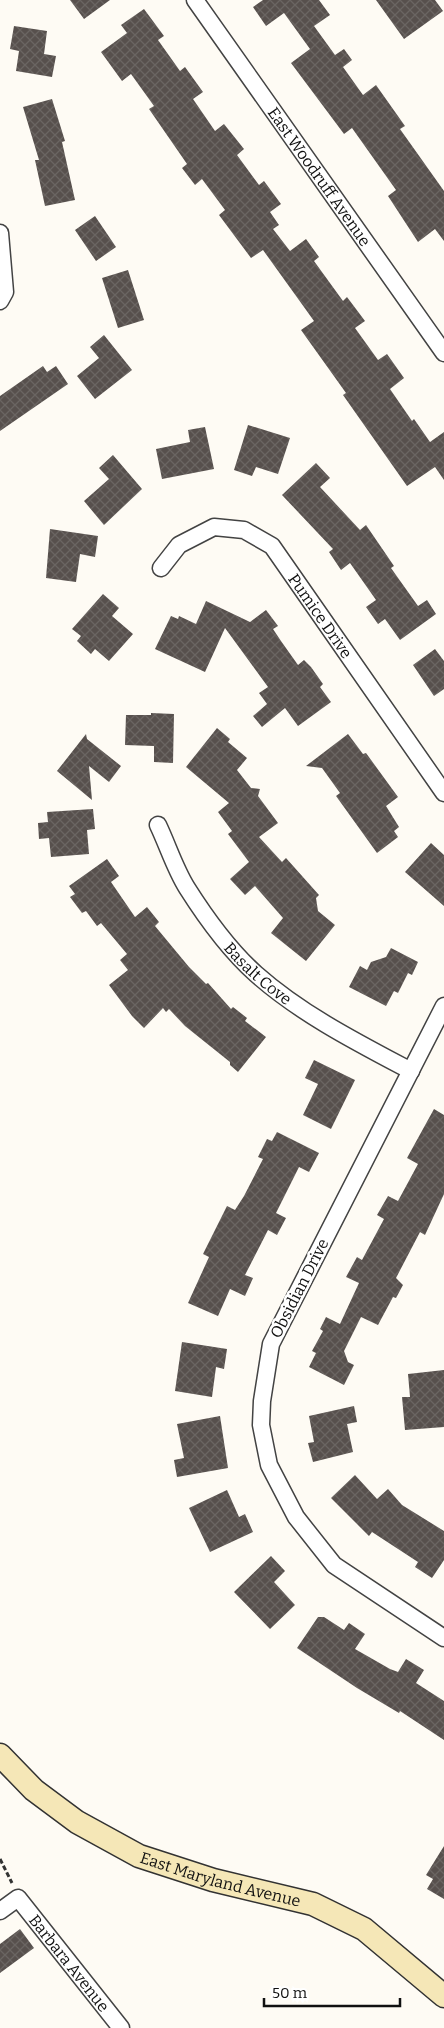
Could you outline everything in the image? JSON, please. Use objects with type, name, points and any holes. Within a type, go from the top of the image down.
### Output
[{"type":"street","name":"East Woodruff Avenue","points":[[195,0],[444,353]]},
{"type":"street","points":[[0,233],[5,292],[0,302]]},
{"type":"street","name":"Pumice Drive","points":[[161,568],[179,544],[214,526],[244,530],[272,546],[444,793]]},
{"type":"street","name":"Basalt Cove","points":[[158,825],[186,886],[216,930],[255,974],[300,1007],[410,1071]]},
{"type":"street","name":"Obsidian Drive","points":[[444,1006],[271,1344],[262,1401],[261,1425],[269,1465],[296,1517],[334,1565],[444,1638]]},
{"type":"street","name":"East Maryland Avenue","points":[[0,1755],[34,1790],[77,1822],[139,1856],[213,1880],[312,1904],[364,1929],[444,1996]]},
{"type":"street","points":[[0,1911],[18,1898]]},
{"type":"street","name":"Barbara Avenue","points":[[18,1898],[121,2028]]},
{"type":"path","points":[[0,1859],[18,1898]]},
{"type":"building","points":[[70,0],[110,0],[84,19]]},
{"type":"building","points":[[263,0],[319,0],[330,15],[314,26],[335,55],[344,49],[352,60],[343,67],[363,95],[376,85],[405,126],[400,129],[444,191],[444,241],[435,229],[418,242],[388,196],[396,190],[352,128],[344,134],[291,63],[310,49],[284,13],[266,26],[253,7]]},
{"type":"building","points":[[376,0],[435,0],[443,11],[404,39]]},
{"type":"building","points":[[144,9],[164,36],[158,40],[180,71],[185,67],[203,92],[193,99],[215,131],[224,124],[244,149],[237,155],[259,185],[264,181],[281,204],[270,212],[279,225],[273,229],[290,251],[306,239],[319,257],[314,261],[343,301],[347,297],[365,321],[355,328],[378,360],[387,354],[404,378],[390,389],[412,421],[414,419],[430,442],[444,432],[444,480],[435,467],[407,486],[343,395],[346,393],[301,330],[314,321],[263,250],[251,258],[219,215],[225,210],[202,179],[195,185],[182,168],[187,164],[149,109],[154,106],[131,74],[122,81],[101,52],[127,33],[121,25]]},
{"type":"building","points":[[14,26],[47,31],[44,54],[56,56],[52,77],[16,71],[19,51],[10,49]]},
{"type":"building","points":[[52,99],[65,141],[62,142],[75,200],[45,206],[35,160],[39,160],[23,107]]},
{"type":"building","points":[[95,216],[116,247],[96,261],[75,230]]},
{"type":"building","points":[[128,270],[144,320],[118,328],[102,278]]},
{"type":"building","points":[[104,335],[132,370],[95,399],[77,376],[99,358],[90,347]]},
{"type":"building","points":[[43,366],[47,372],[56,366],[68,384],[0,431],[0,396]]},
{"type":"building","points":[[248,425],[290,438],[278,474],[256,467],[252,476],[234,470]]},
{"type":"building","points":[[205,427],[214,469],[162,479],[156,449],[190,442],[188,430]]},
{"type":"building","points":[[113,455],[142,489],[104,525],[84,501],[109,479],[99,468]]},
{"type":"building","points":[[316,463],[330,478],[320,487],[360,530],[366,525],[394,566],[391,568],[418,606],[427,600],[436,614],[400,640],[385,619],[378,624],[366,607],[376,600],[350,563],[341,570],[329,552],[333,549],[282,495]]},
{"type":"building","points":[[50,529],[98,536],[95,557],[80,554],[76,582],[46,578]]},
{"type":"building","points":[[103,594],[119,608],[112,616],[133,634],[109,661],[95,649],[91,654],[77,641],[81,636],[72,629]]},
{"type":"building","points":[[206,601],[250,622],[266,610],[278,626],[273,629],[281,641],[298,665],[304,660],[311,667],[323,684],[320,687],[331,702],[298,726],[285,708],[262,727],[253,716],[267,704],[259,693],[268,687],[225,628],[205,672],[155,649],[171,616],[178,619],[179,616],[196,624]]},
{"type":"building","points":[[435,649],[444,661],[444,689],[434,696],[413,665]]},
{"type":"building","points":[[151,713],[174,714],[173,763],[154,762],[154,746],[125,745],[126,715],[151,715]]},
{"type":"building","points":[[217,728],[230,739],[228,742],[247,758],[237,770],[251,788],[260,789],[258,796],[278,823],[259,837],[282,862],[286,858],[319,895],[316,898],[318,911],[335,925],[306,961],[271,933],[283,918],[255,886],[245,895],[230,879],[249,862],[228,834],[232,831],[218,812],[229,803],[186,767]]},
{"type":"building","points":[[86,734],[87,739],[121,766],[109,782],[89,766],[92,800],[57,771]]},
{"type":"building","points":[[348,734],[363,754],[366,753],[398,797],[386,806],[399,827],[394,831],[398,837],[377,853],[336,796],[340,793],[322,768],[306,766]]},
{"type":"building","points":[[93,809],[95,829],[87,830],[89,854],[51,857],[49,838],[39,839],[38,823],[48,822],[47,812]]},
{"type":"building","points":[[431,843],[444,855],[444,906],[405,872]]},
{"type":"building","points":[[107,859],[119,876],[111,882],[135,917],[147,907],[159,922],[155,926],[189,967],[206,984],[208,983],[231,1009],[233,1007],[247,1018],[245,1021],[266,1037],[238,1072],[230,1065],[230,1062],[185,1026],[169,1009],[166,1012],[163,1008],[144,1028],[132,1016],[109,985],[128,970],[120,960],[127,954],[101,923],[97,926],[86,911],[82,913],[70,897],[75,894],[69,886]]},
{"type":"building","points":[[391,948],[418,962],[412,975],[408,973],[398,993],[394,991],[386,1006],[349,987],[360,966],[367,970],[371,962],[386,957]]},
{"type":"building","points":[[314,1060],[355,1080],[331,1129],[303,1115],[318,1084],[305,1078]]},
{"type":"building","points":[[434,1109],[444,1115],[444,1194],[425,1235],[420,1232],[396,1278],[403,1285],[396,1298],[393,1297],[378,1325],[361,1317],[344,1351],[348,1362],[354,1365],[344,1385],[309,1367],[316,1353],[312,1351],[323,1331],[320,1329],[326,1317],[340,1324],[359,1283],[346,1277],[357,1257],[362,1260],[384,1219],[377,1215],[388,1196],[398,1201],[418,1164],[407,1158]]},
{"type":"building","points":[[277,1132],[319,1153],[309,1172],[299,1167],[276,1213],[286,1218],[277,1235],[268,1230],[245,1275],[253,1278],[245,1296],[230,1289],[218,1316],[188,1303],[209,1257],[203,1254],[227,1206],[235,1210],[244,1196],[263,1159],[258,1157],[267,1139],[272,1141]]},
{"type":"building","points":[[182,1342],[227,1349],[224,1369],[216,1367],[212,1397],[175,1391]]},
{"type":"building","points":[[444,1370],[444,1427],[405,1430],[402,1397],[410,1397],[408,1374]]},
{"type":"building","points":[[354,1406],[357,1422],[347,1424],[353,1452],[313,1462],[308,1443],[314,1442],[309,1416]]},
{"type":"building","points":[[220,1416],[228,1468],[177,1477],[174,1460],[184,1458],[177,1424]]},
{"type":"building","points":[[355,1475],[377,1499],[388,1489],[402,1505],[444,1531],[444,1560],[432,1578],[415,1567],[418,1562],[372,1532],[369,1536],[331,1498]]},
{"type":"building","points":[[227,1490],[239,1517],[245,1514],[253,1532],[210,1552],[189,1508]]},
{"type":"building","points":[[271,1556],[285,1571],[274,1582],[295,1605],[270,1629],[234,1592]]},
{"type":"building","points":[[318,1617],[324,1617],[344,1630],[349,1623],[365,1634],[355,1649],[390,1669],[398,1672],[406,1659],[424,1670],[416,1683],[444,1701],[444,1740],[400,1711],[399,1713],[357,1688],[297,1648]]},
{"type":"building","points":[[444,1846],[444,1899],[427,1889],[433,1879],[426,1875]]},
{"type":"building","points":[[20,1929],[34,1948],[0,1973],[0,1944]]}]
